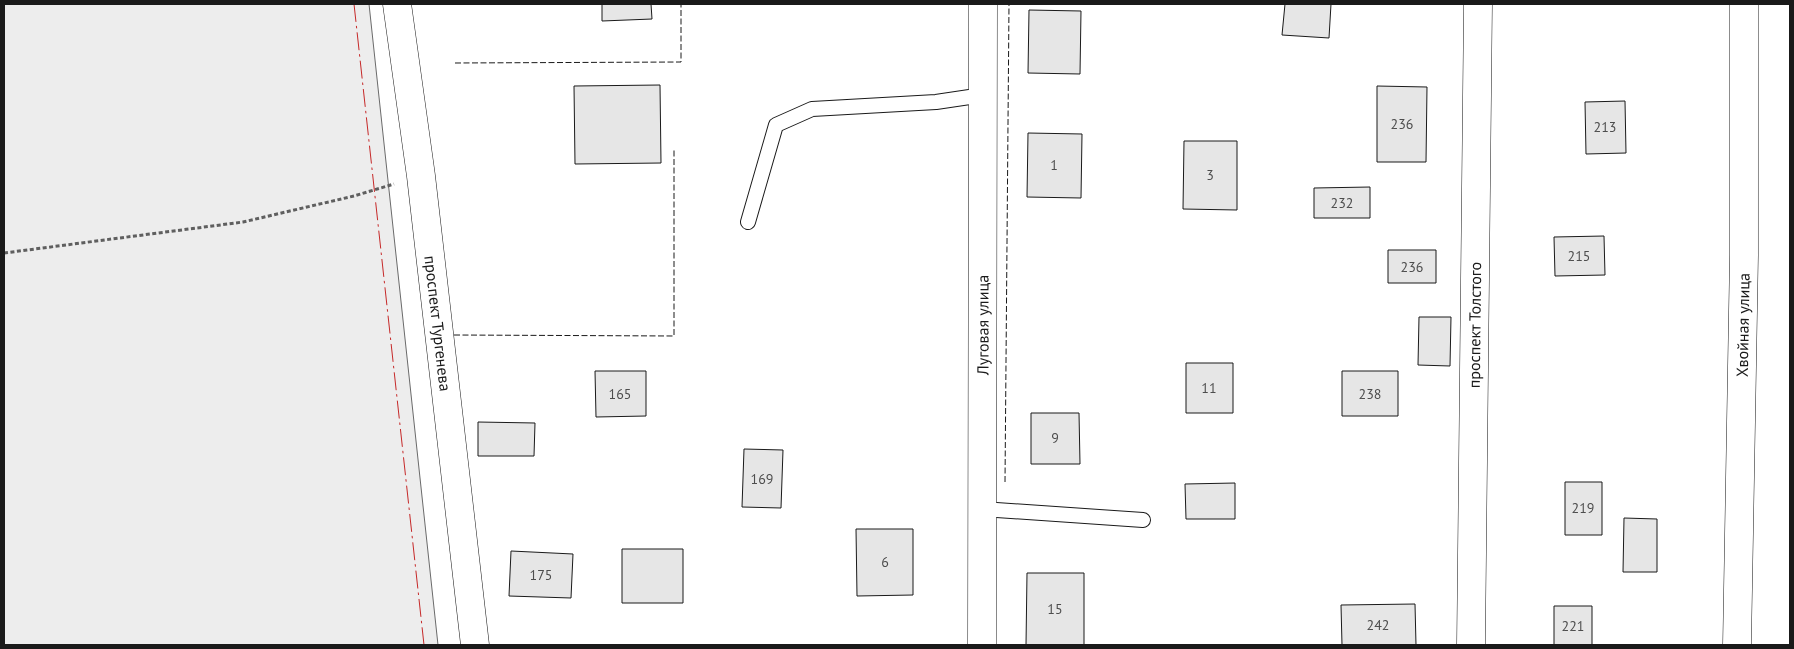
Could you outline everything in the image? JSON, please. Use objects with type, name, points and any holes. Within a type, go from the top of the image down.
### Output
[{"type":"street","name":"проспект Тургенева","points":[[397,4],[421,176],[474,645]]},
{"type":"street","name":"Луговая улица","points":[[982,645],[983,4]]},
{"type":"street","name":"проспект Толстого","points":[[1472,645],[1478,4]]},
{"type":"street","name":"Хвойная улица","points":[[1737,645],[1744,255],[1744,4]]},
{"type":"lane","points":[[748,222],[776,125],[812,110],[936,102],[983,95]]},
{"type":"lane","points":[[982,509],[1143,520]]},
{"type":"path","points":[[4,253],[243,222],[354,196],[421,176]]},
{"type":"shaded area","points":[[4,4],[369,4],[438,645],[4,645]]},
{"type":"building","points":[[602,4],[651,4],[652,19],[602,21]]},
{"type":"building","points":[[1285,4],[1331,4],[1329,38],[1282,35]]},
{"type":"building","points":[[1029,10],[1081,11],[1080,74],[1028,73]]},
{"type":"building","points":[[660,85],[661,163],[575,164],[574,86]]},
{"type":"building","points":[[1377,86],[1427,87],[1426,162],[1377,162]]},
{"type":"building","points":[[1625,101],[1626,153],[1586,154],[1585,102]]},
{"type":"building","points":[[1028,133],[1082,134],[1081,198],[1027,197]]},
{"type":"building","points":[[1184,141],[1237,141],[1237,210],[1183,209]]},
{"type":"building","points":[[1370,187],[1370,218],[1314,218],[1314,188]]},
{"type":"building","points":[[1604,236],[1605,275],[1555,276],[1554,237]]},
{"type":"building","points":[[1388,250],[1436,250],[1436,283],[1388,283]]},
{"type":"building","points":[[1419,317],[1451,317],[1450,366],[1418,365]]},
{"type":"building","points":[[1186,363],[1233,363],[1233,413],[1186,413]]},
{"type":"building","points":[[595,371],[646,371],[646,416],[596,417]]},
{"type":"building","points":[[1342,371],[1398,371],[1398,416],[1342,416]]},
{"type":"building","points":[[1031,413],[1079,413],[1080,464],[1031,464]]},
{"type":"building","points":[[478,422],[535,423],[534,456],[478,456]]},
{"type":"building","points":[[744,449],[783,450],[781,508],[742,507]]},
{"type":"building","points":[[1565,482],[1602,482],[1602,535],[1565,535]]},
{"type":"building","points":[[1235,483],[1235,519],[1186,519],[1185,484]]},
{"type":"building","points":[[1624,518],[1657,519],[1657,572],[1623,572]]},
{"type":"building","points":[[856,529],[913,529],[913,595],[857,596]]},
{"type":"building","points":[[622,549],[683,549],[683,603],[622,603]]},
{"type":"building","points":[[511,551],[573,554],[571,598],[509,596]]},
{"type":"building","points":[[1027,573],[1084,573],[1084,645],[1026,645]]},
{"type":"building","points":[[1415,604],[1416,645],[1342,645],[1341,605]]},
{"type":"building","points":[[1554,606],[1592,606],[1592,645],[1554,645]]},
{"type":"fence","points":[[455,63],[681,62],[681,4]]},
{"type":"fence","points":[[1005,482],[1009,4]]},
{"type":"fence","points":[[454,335],[674,336],[674,148]]},
{"type":"power","points":[[354,4],[424,645]]}]
